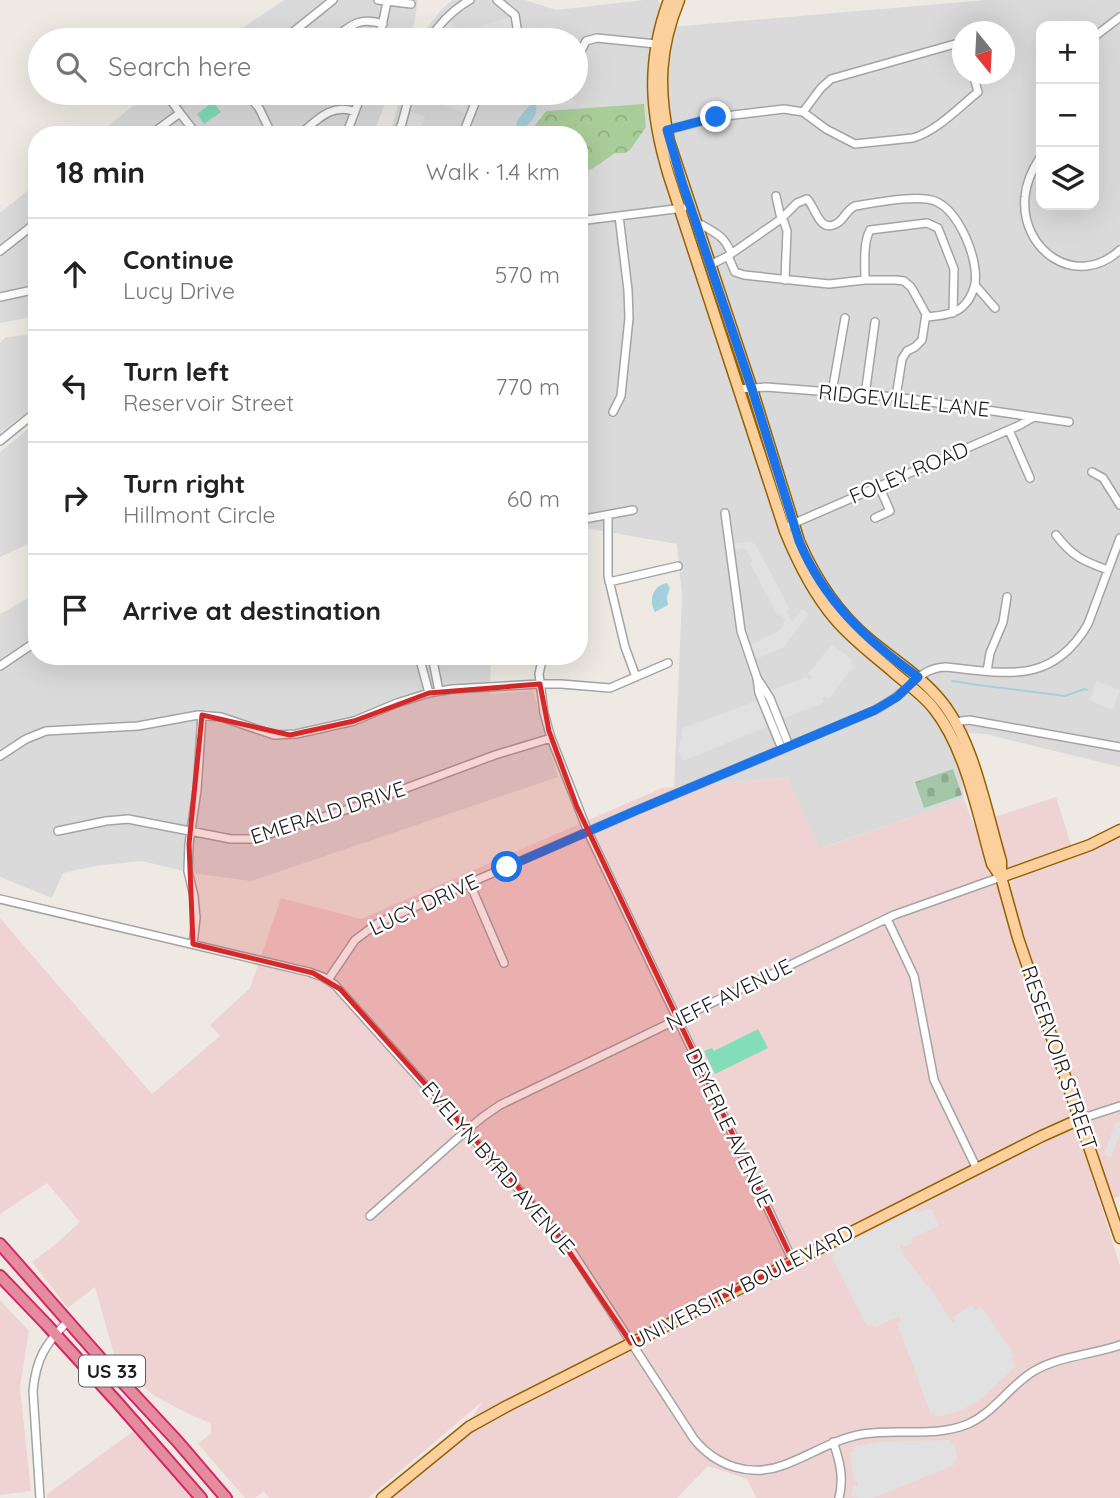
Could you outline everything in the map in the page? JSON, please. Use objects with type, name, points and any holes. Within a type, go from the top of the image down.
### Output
[{"type":"highway","name":"US 33","points":[[0,1244],[226,1498]]},
{"type":"highway","name":"US 33","points":[[0,1276],[117,1402],[201,1498]]},
{"type":"highway","points":[[117,1402],[180,1462],[199,1466]]},
{"type":"highway","points":[[181,1474],[197,1474],[209,1478]]},
{"type":"main road","name":"RESERVOIR STREET","points":[[669,0],[656,44],[652,73],[654,110],[662,153],[710,265],[752,389],[795,555],[818,598],[837,621],[936,711],[956,744],[992,864],[1001,877]]},
{"type":"main road","name":"RESERVOIR STREET","points":[[679,0],[662,63],[667,130],[685,208],[739,389],[789,525],[810,565],[838,607],[866,637],[918,677],[943,703],[965,743],[1001,861],[1001,877],[1019,941],[1120,1238]]},
{"type":"main road","name":"NEFF AVENUE","points":[[1001,877],[1090,845],[1120,830]]},
{"type":"main road","name":"UNIVERSITY BOULEVARD","points":[[382,1498],[469,1427],[507,1406],[1080,1119]]},
{"type":"street","points":[[298,28],[333,0]]},
{"type":"street","points":[[378,0],[411,4]]},
{"type":"street","points":[[437,28],[470,0]]},
{"type":"street","points":[[497,0],[515,15],[517,28]]},
{"type":"street","points":[[382,28],[387,2]]},
{"type":"street","points":[[1099,33],[1120,17]]},
{"type":"street","points":[[347,28],[354,23],[370,20],[383,23]]},
{"type":"street","points":[[588,40],[597,38],[656,44]]},
{"type":"street","points":[[803,112],[831,79],[952,44]]},
{"type":"street","points":[[667,130],[716,117],[784,109],[803,112],[826,129],[855,144],[913,138],[931,130],[978,92],[976,84]]},
{"type":"street","points":[[174,105],[190,126]]},
{"type":"street","points":[[255,105],[267,126]]},
{"type":"street","points":[[350,126],[358,105]]},
{"type":"street","points":[[401,126],[407,105]]},
{"type":"street","points":[[467,126],[475,105]]},
{"type":"street","points":[[310,126],[329,111],[345,108],[355,112]]},
{"type":"street","points":[[162,126],[180,113]]},
{"type":"street","points":[[1036,166],[1024,198],[1027,223],[1040,247],[1056,260],[1079,267],[1102,262],[1120,250]]},
{"type":"street","points":[[776,196],[781,219],[788,231],[785,280]]},
{"type":"street","points":[[710,265],[730,255],[781,219],[797,203],[807,199],[817,218],[824,224],[840,221],[848,210],[855,206],[918,198],[934,200],[947,209],[958,222],[975,267],[975,285],[966,304],[953,313],[927,317]]},
{"type":"street","points":[[588,220],[685,208]]},
{"type":"street","points":[[612,412],[621,396],[629,318],[619,216]]},
{"type":"street","points":[[865,280],[865,251],[870,230],[927,223],[938,228],[954,269],[953,313]]},
{"type":"street","points":[[702,225],[725,240],[735,272],[744,275],[829,284],[885,279],[908,284],[927,317],[920,343],[906,351],[902,359],[896,397]]},
{"type":"street","points":[[0,251],[28,229]]},
{"type":"street","points":[[975,285],[995,308]]},
{"type":"street","points":[[0,297],[28,291]]},
{"type":"street","points":[[832,392],[845,318]]},
{"type":"street","points":[[865,394],[875,322]]},
{"type":"street","name":"RIDGEVILLE LANE","points":[[739,389],[766,387],[896,397],[1069,422]]},
{"type":"street","points":[[0,441],[28,418]]},
{"type":"street","name":"FOLEY ROAD","points":[[789,525],[1032,418]]},
{"type":"street","points":[[1009,430],[1030,478]]},
{"type":"street","points":[[1092,472],[1104,478],[1120,505]]},
{"type":"street","points":[[875,518],[890,511],[879,486]]},
{"type":"street","points":[[588,518],[633,509]]},
{"type":"street","points":[[724,513],[741,631],[757,678],[770,698],[785,748]]},
{"type":"street","points":[[608,515],[607,572],[625,647],[636,677]]},
{"type":"street","points":[[1056,536],[1066,549],[1079,558],[1108,570]]},
{"type":"street","points":[[918,677],[926,671],[940,667],[1025,672],[1044,666],[1064,653],[1088,624],[1120,538]]},
{"type":"street","points":[[609,582],[678,566]]},
{"type":"street","points":[[987,671],[990,653],[1003,622],[1007,597]]},
{"type":"street","points":[[0,666],[28,648]]},
{"type":"street","points":[[0,756],[26,739],[46,731],[138,726],[202,715],[221,717],[274,735],[290,735],[354,721],[429,692],[540,684],[610,688],[668,663]]},
{"type":"street","points":[[422,665],[429,692]]},
{"type":"street","points":[[434,665],[439,691]]},
{"type":"street","name":"DEYERLE AVENUE","points":[[541,665],[539,674],[542,701],[551,738],[588,832],[793,1261]]},
{"type":"street","name":"LUCY DRIVE","points":[[328,980],[355,940],[382,920],[875,710],[897,697],[918,677]]},
{"type":"street","points":[[193,944],[195,912],[188,872],[202,715]]},
{"type":"street","points":[[955,722],[969,720],[1120,747]]},
{"type":"street","name":"EMERALD DRIVE","points":[[58,831],[123,819],[231,839],[255,839],[551,738]]},
{"type":"street","name":"NEFF AVENUE","points":[[370,1216],[467,1130],[506,1102],[887,919],[916,906],[1001,877]]},
{"type":"street","points":[[470,884],[504,963]]},
{"type":"street","name":"EVELYN BYRD AVENUE","points":[[0,899],[309,972],[328,980],[344,992],[563,1239],[695,1441],[710,1455],[726,1464],[750,1471],[769,1469],[784,1465],[833,1442],[865,1434],[936,1432],[961,1426],[987,1413],[1022,1380],[1039,1369],[1120,1345]]},
{"type":"street","points":[[887,919],[914,976],[934,1080],[977,1169]]},
{"type":"street","name":"UNIVERSITY BOULEVARD","points":[[1080,1119],[1120,1106]]},
{"type":"street","points":[[40,1498],[33,1391],[35,1374],[48,1343],[68,1321]]},
{"type":"street","points":[[833,1442],[841,1471],[839,1498]]},
{"type":"highlighted area","points":[[540,684],[549,731],[577,807],[793,1261],[631,1343],[549,1222],[340,989],[313,973],[193,944],[189,844],[202,715],[290,735],[354,721],[429,693]]},
{"type":"shaded area","points":[[284,0],[418,0],[412,28],[242,28]]},
{"type":"shaded area","points":[[452,0],[525,0],[556,10],[658,0],[670,27],[986,0],[1120,0],[1120,767],[985,734],[956,732],[964,799],[819,849],[787,778],[674,787],[682,596],[677,544],[588,529],[588,126],[392,126],[398,105],[588,105],[588,28],[427,28]]},
{"type":"shaded area","points":[[512,17],[515,28],[479,28]]},
{"type":"shaded area","points":[[451,21],[458,28],[443,28]]},
{"type":"shaded area","points":[[134,105],[384,105],[376,126],[108,126]]},
{"type":"shaded area","points":[[444,105],[470,105],[466,114]]},
{"type":"shaded area","points":[[411,112],[425,116],[422,126],[407,125]]},
{"type":"shaded area","points":[[28,190],[28,318],[0,323],[0,213]]},
{"type":"shaded area","points":[[28,335],[28,411],[0,433],[0,343],[6,337]]},
{"type":"shaded area","points":[[28,429],[28,544],[0,557],[0,452]]},
{"type":"shaded area","points":[[729,544],[755,544],[790,609],[786,611],[791,620],[795,619],[802,609],[809,614],[784,647],[758,658],[750,645],[777,632],[783,627],[785,619],[781,615],[778,616],[750,563],[753,561],[747,550],[742,548],[730,551]]},
{"type":"shaded area","points":[[28,598],[28,665],[491,665],[490,694],[533,691],[558,777],[251,881],[192,873],[142,861],[63,873],[52,898],[0,877],[0,614]]},
{"type":"shaded area","points":[[832,644],[852,660],[854,666],[829,698],[822,698],[823,703],[785,718],[782,714],[766,721],[766,727],[683,761],[678,750],[683,728],[773,695],[771,690],[806,677],[809,680],[812,677],[808,674]]},
{"type":"shaded area","points":[[1097,681],[1120,690],[1113,710],[1089,700]]},
{"type":"shaded area","points":[[787,778],[820,849],[964,799],[973,824],[1056,797],[1074,854],[1116,837],[1120,839],[1120,1102],[1083,1116],[1007,883],[1039,869],[1004,881],[1120,1266],[1120,1498],[756,1498],[747,1479],[708,1466],[677,1498],[391,1498],[454,1445],[482,1402],[368,1498],[269,1498],[264,1491],[255,1498],[245,1498],[198,1444],[211,1433],[211,1424],[153,1395],[115,1358],[95,1287],[68,1308],[32,1262],[80,1222],[47,1183],[0,1214],[0,918],[152,1094],[220,1036],[210,1025],[250,988],[281,898],[361,919],[662,788]]},
{"type":"shaded area","points":[[1120,1109],[1120,1196],[1109,1200],[1084,1120]]},
{"type":"shaded area","points":[[1116,1122],[1120,1123],[1120,1134],[1111,1157],[1104,1154]]},
{"type":"shaded area","points":[[915,1209],[918,1213],[932,1210],[939,1226],[911,1238],[912,1243],[903,1247],[902,1244],[899,1245],[906,1259],[926,1286],[928,1285],[952,1322],[955,1322],[953,1317],[972,1305],[976,1310],[981,1307],[1010,1348],[1014,1356],[1011,1358],[1016,1366],[981,1399],[959,1411],[941,1416],[936,1416],[933,1411],[931,1414],[897,1323],[901,1322],[899,1316],[874,1328],[872,1324],[867,1326],[832,1257],[834,1250]]},
{"type":"shaded area","points":[[0,1300],[29,1331],[20,1387],[31,1491],[0,1495]]},
{"type":"shaded area","points":[[135,1430],[198,1498],[47,1498],[47,1494]]},
{"type":"shaded area","points":[[949,1440],[950,1445],[954,1443],[958,1458],[953,1461],[954,1465],[873,1498],[851,1496],[853,1485],[857,1487],[858,1484],[854,1481],[850,1452],[854,1451],[853,1447],[881,1442]]},
{"type":"green space","points":[[644,104],[646,127],[630,150],[615,153],[588,170],[588,126],[535,126],[546,111]]},
{"type":"green space","points":[[209,105],[215,105],[221,112],[204,124],[197,114]]},
{"type":"green space","points":[[953,769],[962,795],[924,808],[915,782]]},
{"type":"green space","points":[[758,1029],[768,1048],[715,1074],[704,1051],[712,1048],[714,1051]]},
{"type":"water","points":[[531,105],[536,105],[534,118],[527,126],[516,126],[519,119]]},
{"type":"water","points":[[667,583],[670,588],[668,605],[655,612],[653,594],[658,587]]},
{"type":"waterway","points":[[952,681],[1065,696],[1087,690]]},
{"type":"route","points":[[507,867],[884,706],[918,677],[852,623],[821,584],[799,541],[667,130],[716,117]]}]
